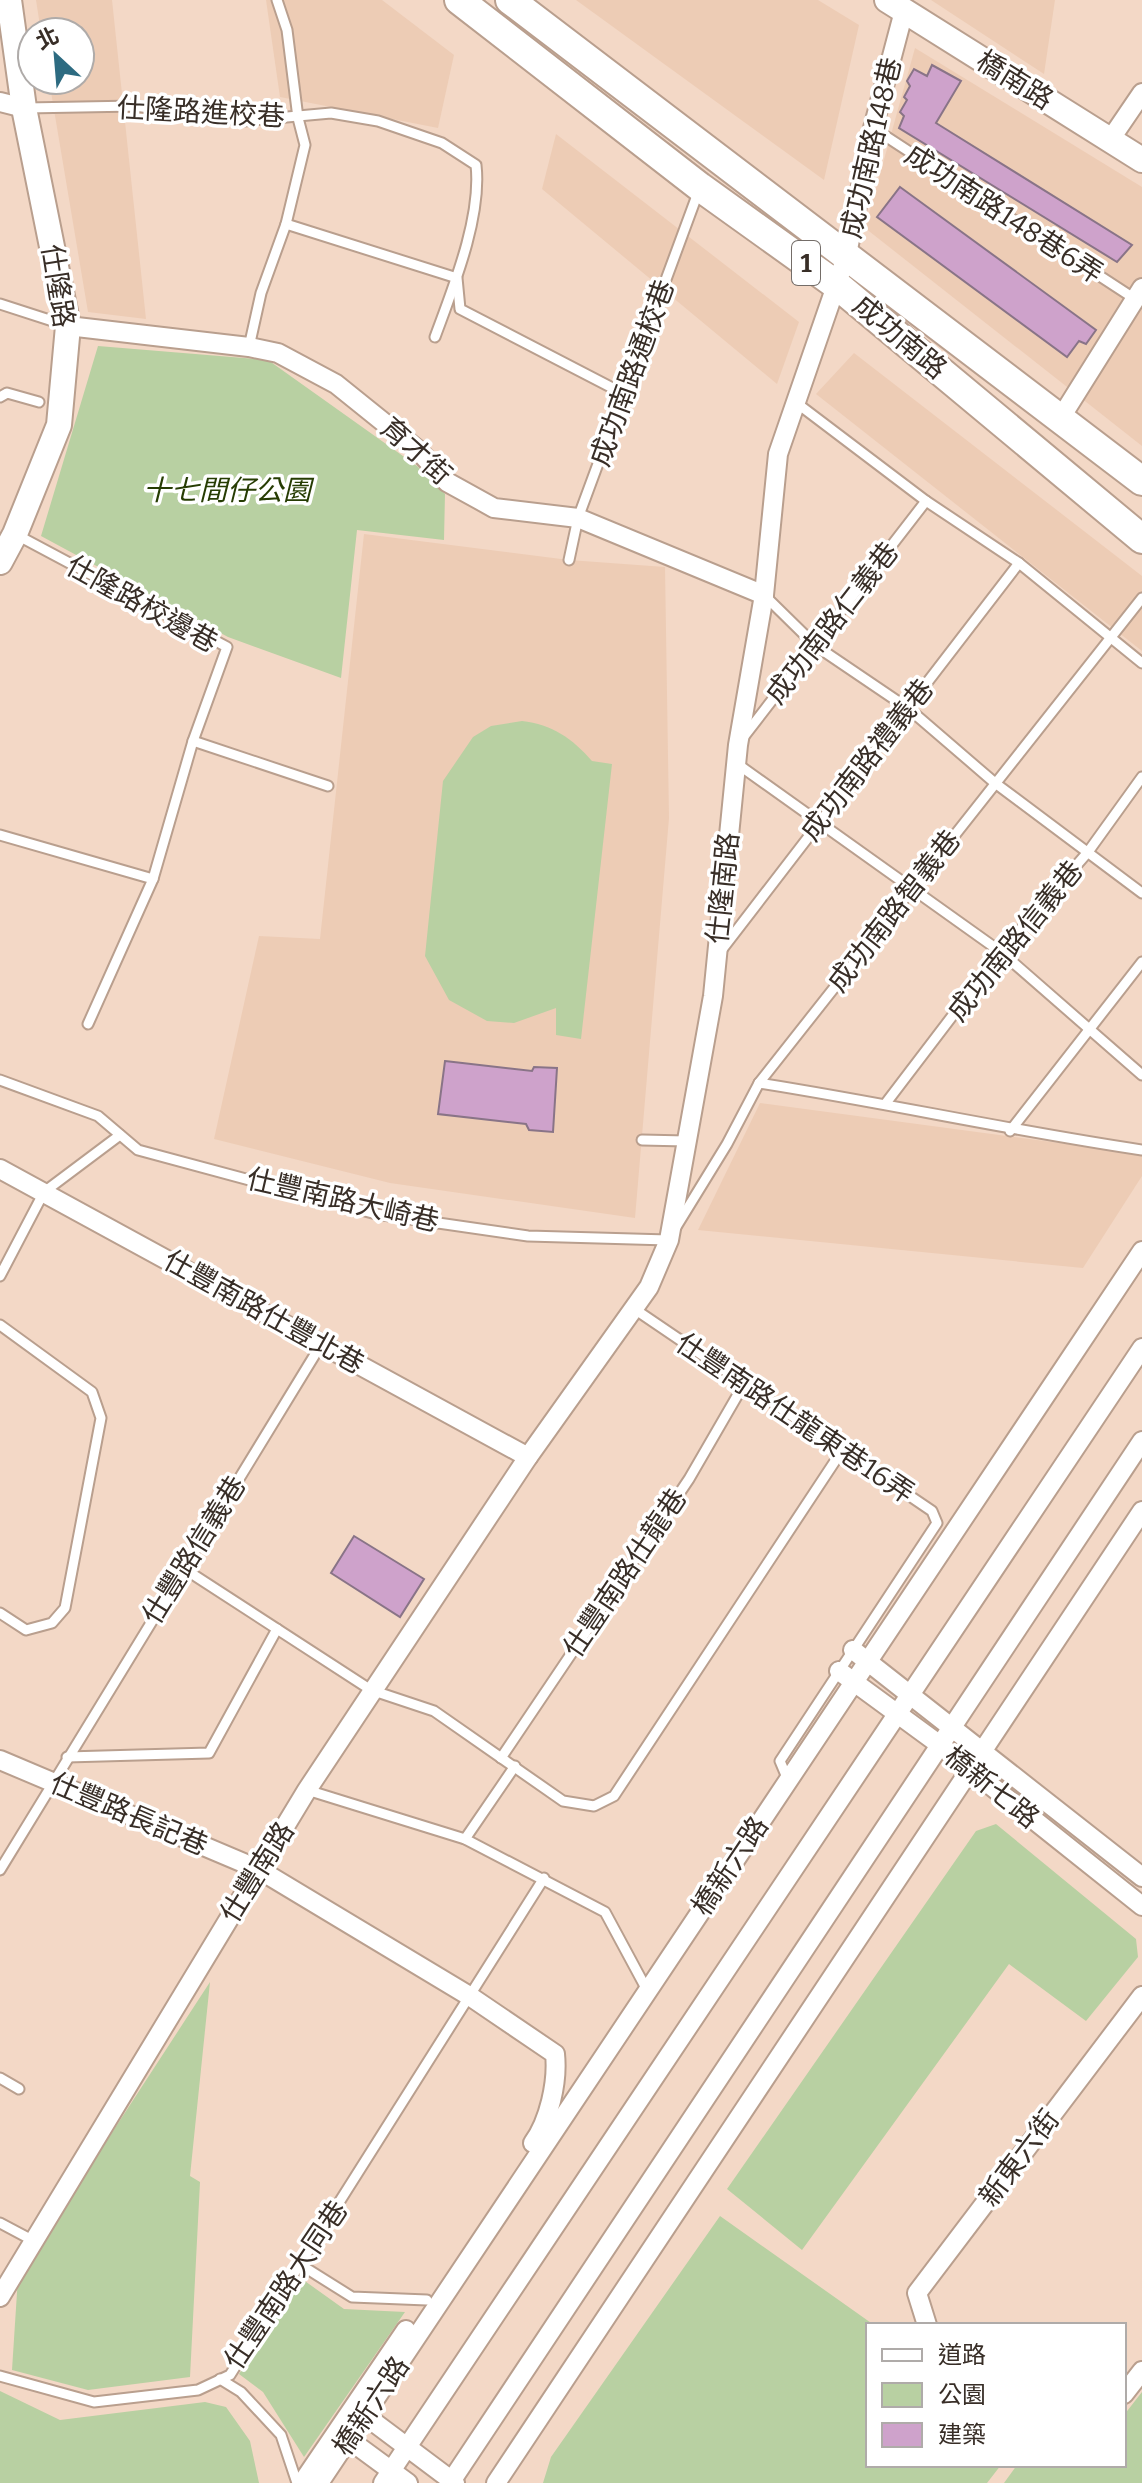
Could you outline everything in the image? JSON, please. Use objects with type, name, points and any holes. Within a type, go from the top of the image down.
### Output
[{"type":"main road","name":"成功南路","points":[[459,0],[700,187],[838,286],[1142,539]]},
{"type":"main road","name":"成功南路","points":[[510,0],[1142,481]]},
{"type":"street","name":"仕隆路","points":[[0,562],[15,534],[59,425],[68,326],[24,108],[9,0]]},
{"type":"street","name":"成功南路148巷","points":[[838,286],[901,4]]},
{"type":"street","name":"橋南路","points":[[901,4],[1142,160]]},
{"type":"street","points":[[1110,140],[1142,93]]},
{"type":"street","points":[[0,102],[24,108]]},
{"type":"street","name":"仕隆南路","points":[[528,1457],[649,1287],[669,1240],[716,958],[737,754],[764,595],[778,454],[794,401],[838,286]]},
{"type":"street","points":[[1060,419],[1140,297]]},
{"type":"street","name":"育才街","points":[[68,326],[278,353],[336,384],[418,450],[447,482],[494,508],[578,518],[764,595]]},
{"type":"street","name":"仕豐南路仕豐北巷","points":[[0,1169],[528,1457]]},
{"type":"street","name":"橋新六路","points":[[319,2483],[343,2435],[788,1780],[860,1656],[1142,1251]]},
{"type":"street","name":"橋新六路","points":[[387,2477],[1142,1348]]},
{"type":"street","points":[[471,1997],[555,2054],[556,2069],[542,2130],[427,2300],[359,2412],[452,2482],[1142,1441]]},
{"type":"street","name":"仕豐南路","points":[[0,2297],[307,1790],[528,1457]]},
{"type":"street","points":[[496,2483],[1142,1511]]},
{"type":"street","name":"橋新七路","points":[[860,1656],[1142,1877]]},
{"type":"street","name":"橋新七路","points":[[847,1676],[940,1745],[1142,1906]]},
{"type":"street","name":"仕豐路長記巷","points":[[1,1761],[258,1869],[471,1997]]},
{"type":"street","name":"新東六街","points":[[926,2323],[917,2293],[1142,1996]]},
{"type":"street","points":[[1126,2391],[1142,2371]]},
{"type":"street","points":[[300,2483],[343,2435],[387,2477],[408,2483]]},
{"type":"lane","points":[[249,347],[261,293],[286,224],[305,145],[298,118],[287,30],[277,0]]},
{"type":"lane","name":"仕隆路進校巷","points":[[24,108],[135,106],[244,121],[331,113],[378,121],[442,143],[476,165],[478,185],[457,278],[435,337]]},
{"type":"lane","name":"成功南路148巷6弄","points":[[873,128],[1140,297]]},
{"type":"lane","name":"成功南路通校巷","points":[[569,560],[578,518],[626,395],[700,187]]},
{"type":"lane","points":[[286,224],[457,278],[460,309],[626,395]]},
{"type":"lane","points":[[0,304],[68,326]]},
{"type":"lane","points":[[0,397],[7,393],[39,402]]},
{"type":"lane","points":[[794,401],[926,501],[1019,563],[1142,663]]},
{"type":"lane","name":"成功南路仁義巷","points":[[737,754],[926,501]]},
{"type":"lane","name":"仕隆路校邊巷","points":[[15,534],[227,647],[193,741],[153,879],[88,1024]]},
{"type":"lane","name":"成功南路禮義巷","points":[[716,958],[1019,563]]},
{"type":"lane","points":[[764,595],[816,646],[909,709],[995,783],[1142,893]]},
{"type":"lane","name":"成功南路智義巷","points":[[669,1240],[727,1144],[759,1083],[1142,598]]},
{"type":"lane","points":[[193,741],[328,786]]},
{"type":"lane","points":[[737,754],[817,823],[1001,952],[1142,1075]]},
{"type":"lane","name":"成功南路信義巷","points":[[886,1103],[1001,952],[1088,852],[1142,777]]},
{"type":"lane","points":[[0,835],[153,879]]},
{"type":"lane","points":[[1010,1131],[1142,962]]},
{"type":"lane","name":"仕豐南路大崎巷","points":[[0,1080],[98,1116],[138,1150],[376,1214],[528,1236],[669,1240]]},
{"type":"lane","points":[[759,1083],[886,1103],[1010,1131],[1142,1150]]},
{"type":"lane","points":[[0,1276],[44,1192],[120,1135]]},
{"type":"lane","points":[[642,1140],[686,1141]]},
{"type":"lane","name":"仕豐南路仕龍東巷16弄","points":[[633,1308],[932,1511],[937,1523],[860,1656]]},
{"type":"lane","points":[[0,1325],[92,1392],[101,1418],[65,1608],[52,1623],[26,1630],[0,1613]]},
{"type":"lane","name":"仕豐路信義巷","points":[[0,1870],[322,1343]]},
{"type":"lane","name":"仕豐南路仕龍巷","points":[[501,1758],[689,1479],[744,1384]]},
{"type":"lane","points":[[183,1568],[371,1690],[434,1711],[563,1801],[594,1806],[614,1796],[843,1449]]},
{"type":"lane","points":[[67,1757],[209,1753],[277,1629]]},
{"type":"lane","points":[[465,1839],[515,1766]]},
{"type":"lane","points":[[307,1790],[465,1839],[605,1912],[647,1990]]},
{"type":"lane","name":"仕豐南路大同巷","points":[[0,2376],[94,2402],[198,2390],[230,2375],[544,1878]]},
{"type":"lane","points":[[0,2078],[19,2089]]},
{"type":"lane","points":[[0,2223],[34,2241]]},
{"type":"lane","points":[[301,2265],[352,2297],[427,2300]]},
{"type":"lane","points":[[220,2379],[241,2392],[281,2435],[300,2483]]},
{"type":"shaded area","points":[[36,0],[112,0],[146,319],[88,312],[52,96],[96,96],[96,16],[38,16]]},
{"type":"shaded area","points":[[266,0],[382,0],[454,55],[438,128],[280,97]]},
{"type":"shaded area","points":[[576,0],[818,0],[859,25],[824,180]]},
{"type":"shaded area","points":[[931,0],[1055,0],[1044,74]]},
{"type":"shaded area","points":[[915,48],[1142,187],[1142,446],[865,228]]},
{"type":"shaded area","points":[[556,134],[799,322],[777,384],[542,189]]},
{"type":"shaded area","points":[[854,353],[1142,576],[1142,651],[816,394]]},
{"type":"shaded area","points":[[364,534],[569,560],[665,567],[669,818],[635,1218],[390,1183],[214,1139],[259,936],[320,939]]},
{"type":"shaded area","points":[[760,1103],[1142,1154],[1142,1176],[1083,1268],[698,1230]]},
{"type":"green space","name":"十七間仔公園","points":[[98,346],[268,360],[417,466],[445,494],[444,540],[357,530],[341,678],[228,637],[41,536]]},
{"type":"green space","points":[[522,721],[543,725],[561,734],[592,761],[612,764],[581,1039],[556,1035],[556,1008],[514,1023],[487,1021],[449,1000],[425,956],[443,781],[473,737],[491,726]]},
{"type":"green space","points":[[996,1824],[1136,1939],[1138,1957],[1086,2021],[1009,1964],[802,2250],[727,2189],[976,1831]]},
{"type":"green space","points":[[210,1982],[190,2176],[200,2182],[190,2377],[88,2390],[12,2370],[18,2277]]},
{"type":"green space","points":[[720,2216],[871,2323],[866,2323],[866,2467],[999,2467],[987,2483],[543,2483],[551,2457]]},
{"type":"green space","points":[[302,2279],[344,2309],[405,2312],[304,2457],[263,2392],[239,2374]]},
{"type":"green space","points":[[0,2391],[60,2420],[205,2402],[226,2407],[250,2441],[259,2483],[0,2483]]},
{"type":"green space","points":[[1142,2392],[1142,2483],[1004,2483],[1016,2467],[1126,2467],[1126,2412]]},
{"type":"building","points":[[932,65],[961,81],[936,123],[1132,245],[1117,262],[899,128],[904,116],[900,112],[910,86],[907,81],[914,69],[927,76]]},
{"type":"building","points":[[900,187],[1096,330],[1086,344],[1079,341],[1067,357],[877,217]]},
{"type":"building","points":[[445,1061],[532,1071],[534,1067],[557,1068],[553,1132],[529,1130],[526,1124],[438,1114]]},
{"type":"building","points":[[354,1536],[424,1579],[400,1617],[331,1573]]}]
